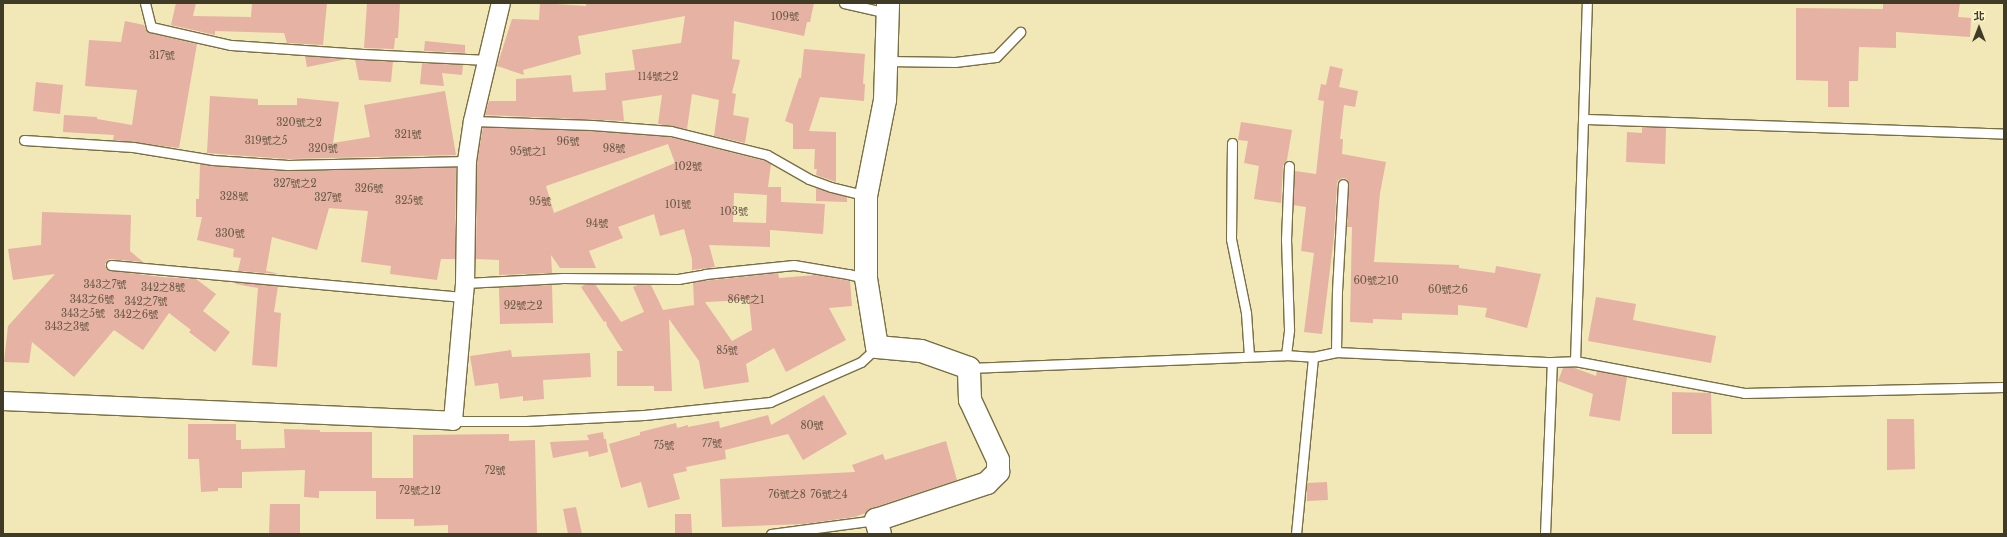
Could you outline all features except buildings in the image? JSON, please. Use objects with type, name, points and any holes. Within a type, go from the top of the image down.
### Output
[{"type":"street","points":[[3,401],[454,421],[464,290],[467,161],[473,120],[501,3]]},
{"type":"street","points":[[878,527],[987,483],[998,472],[998,460],[970,400],[969,368],[922,350],[877,347],[866,278],[866,196],[885,100],[888,8]]},
{"type":"lane","points":[[145,3],[151,27],[230,44],[363,54],[488,60]]},
{"type":"lane","points":[[844,3],[888,8]]},
{"type":"lane","points":[[1575,361],[1587,3]]},
{"type":"lane","points":[[886,61],[956,62],[996,57],[1020,32]]},
{"type":"lane","points":[[1584,119],[2004,134]]},
{"type":"lane","points":[[473,120],[592,124],[671,131],[767,155],[809,179],[831,187],[866,196]]},
{"type":"lane","points":[[24,140],[133,147],[213,160],[288,165],[467,161]]},
{"type":"lane","points":[[1232,143],[1231,239],[1246,313],[1249,356]]},
{"type":"lane","points":[[1286,355],[1290,329],[1286,240],[1290,166]]},
{"type":"lane","points":[[1336,352],[1337,291],[1343,184]]},
{"type":"lane","points":[[111,265],[464,290],[563,278],[678,279],[705,274],[794,265],[866,278]]},
{"type":"lane","points":[[454,421],[526,421],[644,415],[770,402],[861,362],[877,347]]},
{"type":"lane","points":[[969,368],[1249,356],[1286,355],[1313,357],[1336,352],[1552,362],[1575,361],[1744,394],[2004,386]]},
{"type":"lane","points":[[1296,534],[1313,357]]},
{"type":"lane","points":[[1545,534],[1552,362]]},
{"type":"lane","points":[[771,534],[878,527]]}]
